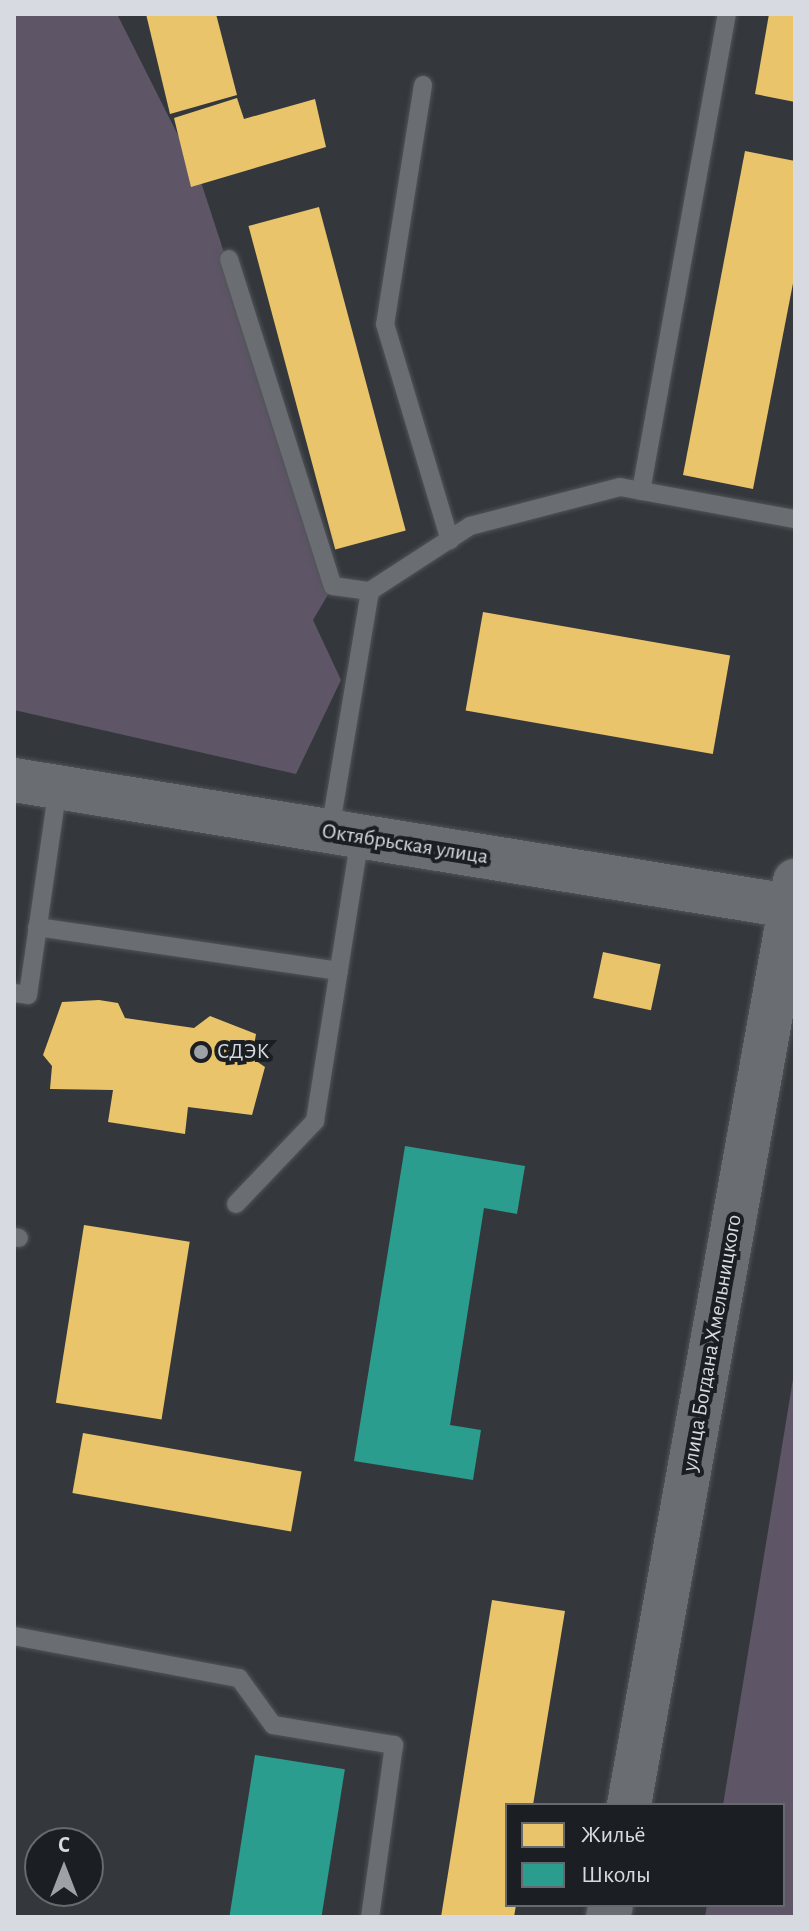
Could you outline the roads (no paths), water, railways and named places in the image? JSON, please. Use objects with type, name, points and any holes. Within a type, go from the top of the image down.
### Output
[{"type":"street","name":"Октябрьская улица","points":[[14,780],[345,834],[793,898]]},
{"type":"street","name":"улица Богдана Хмельницкого","points":[[629,1803],[793,898]]},
{"type":"lane","points":[[641,491],[727,14]]},
{"type":"lane","points":[[423,85],[385,324],[450,540]]},
{"type":"lane","points":[[229,259],[333,586],[370,591],[470,526],[620,487],[795,519]]},
{"type":"lane","points":[[236,1204],[315,1121],[339,971],[345,834],[370,591]]},
{"type":"lane","points":[[14,993],[28,995],[58,787]]},
{"type":"lane","points":[[37,927],[339,971]]},
{"type":"lane","points":[[14,1636],[239,1678],[273,1725],[394,1745],[370,1917]]},
{"type":"place","name":"СДЭК","points":[[201,1052]]}]
